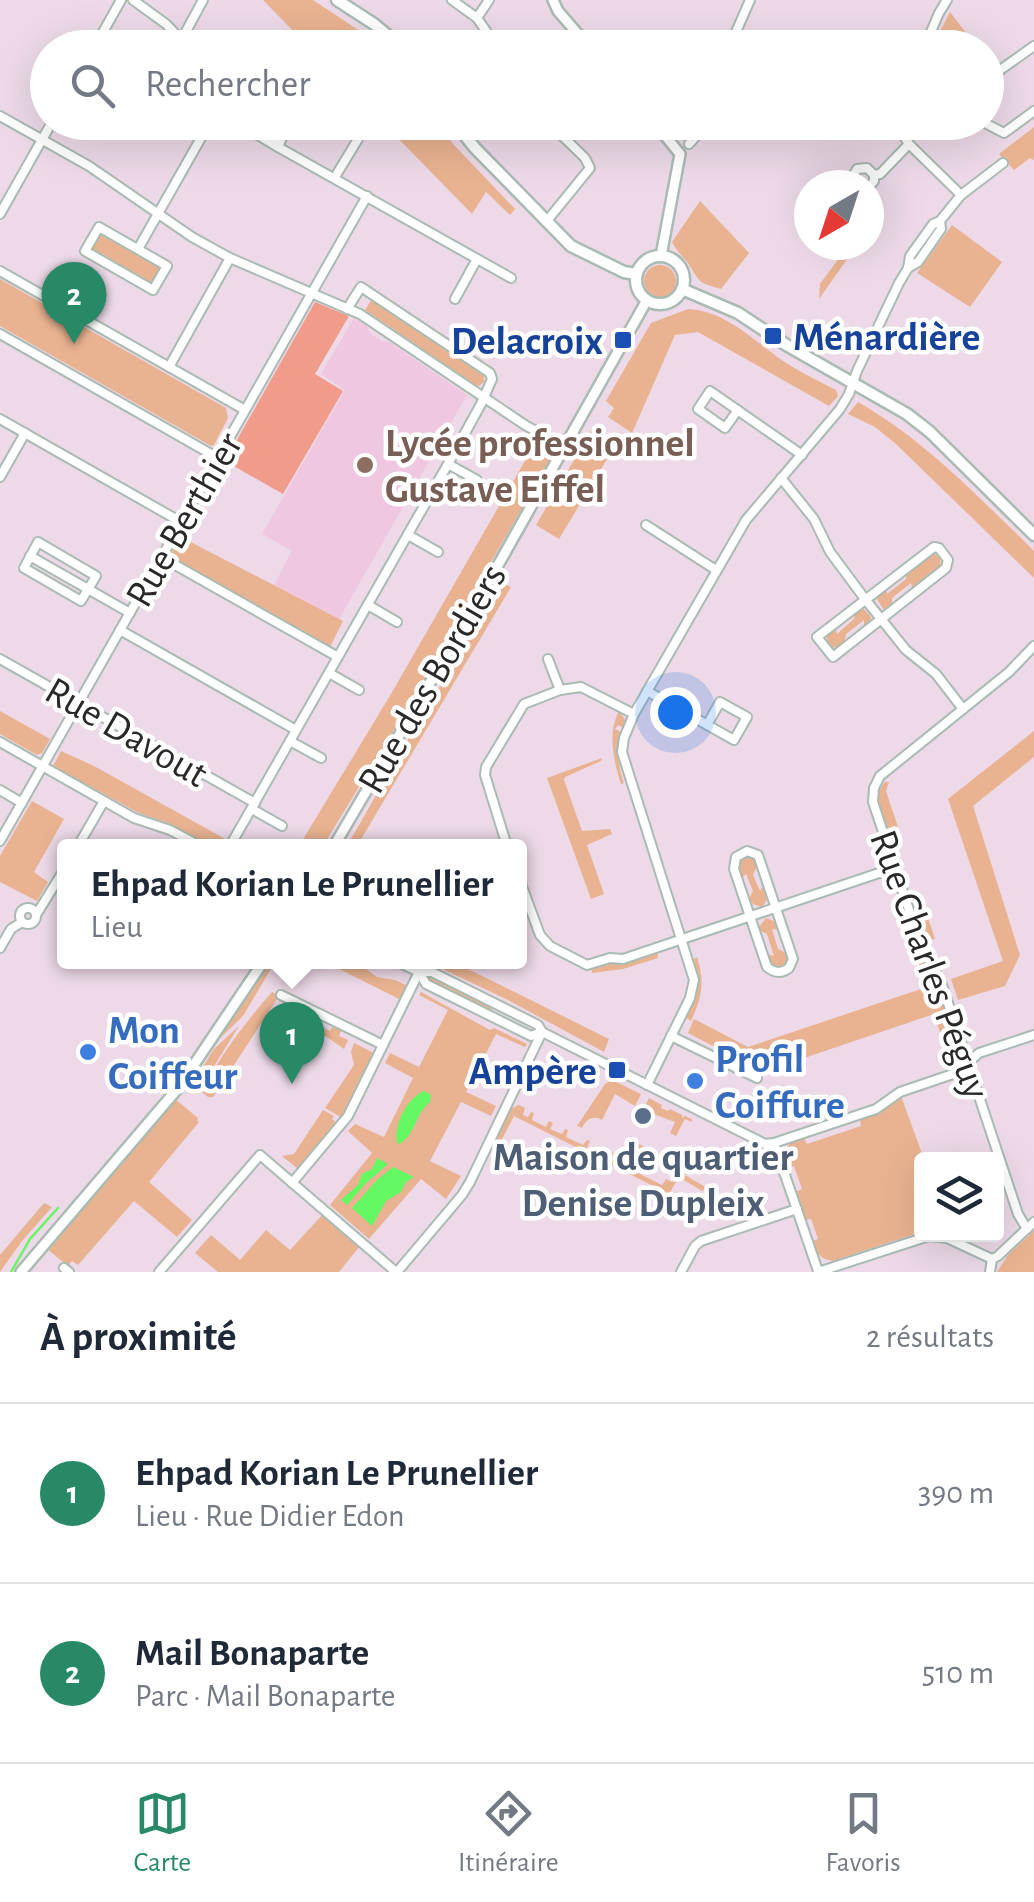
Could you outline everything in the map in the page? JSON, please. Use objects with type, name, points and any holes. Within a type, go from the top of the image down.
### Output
[{"type":"main road","points":[[336,0],[353,4],[382,30]]},
{"type":"main road","points":[[469,140],[580,252],[636,274]]},
{"type":"main road","points":[[662,256],[680,267],[682,288],[668,303],[653,303],[638,289],[636,274],[646,260],[662,256]]},
{"type":"main road","points":[[682,288],[738,313],[907,414],[1034,534]]},
{"type":"street","points":[[104,30],[122,0]]},
{"type":"street","points":[[133,0],[146,7],[167,30]]},
{"type":"street","points":[[188,30],[204,0]]},
{"type":"street","points":[[452,0],[486,30]]},
{"type":"street","points":[[476,18],[490,0]]},
{"type":"street","points":[[553,0],[574,30]]},
{"type":"street","points":[[737,30],[750,0]]},
{"type":"street","points":[[932,30],[947,0]]},
{"type":"street","points":[[1004,67],[1034,46]]},
{"type":"street","points":[[1004,133],[1034,111]]},
{"type":"street","points":[[0,116],[30,133]]},
{"type":"street","points":[[0,214],[42,140],[230,258],[360,314],[525,425],[565,447]]},
{"type":"street","points":[[138,249],[200,140]]},
{"type":"street","points":[[268,140],[511,278]]},
{"type":"street","points":[[276,140],[278,146]]},
{"type":"street","points":[[278,146],[280,140]]},
{"type":"street","points":[[335,177],[357,140]]},
{"type":"street","points":[[546,222],[590,168],[566,140]]},
{"type":"street","points":[[669,140],[680,154]]},
{"type":"street","points":[[662,256],[680,154],[693,140]]},
{"type":"street","points":[[907,140],[962,195]]},
{"type":"street","points":[[884,170],[909,144]]},
{"type":"street","points":[[647,1085],[693,989],[692,968],[622,752],[624,738],[746,520],[840,409],[908,268],[918,262],[941,229],[940,221],[962,195],[1003,163]]},
{"type":"street","name":"Rue Berthier","points":[[0,842],[367,196]]},
{"type":"street","points":[[99,226],[138,249],[168,266],[153,290],[84,251],[99,226]]},
{"type":"street","points":[[169,368],[230,258]]},
{"type":"street","points":[[455,298],[477,259]]},
{"type":"street","points":[[0,271],[245,410]]},
{"type":"street","points":[[234,839],[448,464],[492,379],[490,373],[361,287],[347,308]]},
{"type":"street","name":"Rue des Bordiers","points":[[338,839],[647,300]]},
{"type":"street","points":[[0,334],[218,458]]},
{"type":"street","points":[[738,410],[726,428],[698,409],[710,391],[738,410],[802,454]]},
{"type":"street","points":[[0,420],[182,522]]},
{"type":"street","points":[[0,477],[25,434]]},
{"type":"street","points":[[448,464],[477,480]]},
{"type":"street","points":[[781,478],[814,519],[830,552],[906,650],[936,674],[963,709]]},
{"type":"street","points":[[646,525],[716,570]]},
{"type":"street","points":[[408,535],[438,552]]},
{"type":"street","points":[[38,542],[96,576],[82,601],[24,568],[30,556],[38,542]]},
{"type":"street","points":[[930,548],[939,548],[948,560],[946,568],[882,619],[833,657],[817,637],[930,548]]},
{"type":"street","points":[[30,556],[130,613]]},
{"type":"street","points":[[162,557],[338,657]]},
{"type":"street","points":[[368,605],[397,622]]},
{"type":"street","points":[[120,630],[296,730]]},
{"type":"street","name":"Rue Charles Péguy","points":[[1030,1226],[1018,1214],[942,985],[920,943],[873,802],[874,788],[887,769],[1009,672],[1034,646]]},
{"type":"street","name":"Rue Davout","points":[[0,659],[282,826]]},
{"type":"street","points":[[548,659],[560,690]]},
{"type":"street","points":[[329,674],[359,690]]},
{"type":"street","points":[[505,839],[484,775],[524,704],[560,690],[581,687],[634,714]]},
{"type":"street","points":[[647,692],[734,740],[747,717],[720,702],[707,725]]},
{"type":"street","points":[[290,741],[321,758]]},
{"type":"street","points":[[0,742],[134,818],[187,839]]},
{"type":"street","points":[[0,790],[22,803]]},
{"type":"street","points":[[82,839],[104,801]]},
{"type":"street","points":[[738,854],[758,855],[776,907],[793,959],[789,968],[779,973],[768,967],[750,916],[734,869],[738,854]]},
{"type":"street","points":[[527,901],[540,935],[550,946],[587,964],[623,959],[894,868]]},
{"type":"street","points":[[0,948],[11,929],[22,922],[32,924],[57,881]]},
{"type":"street","points":[[20,1272],[179,1087],[258,969]]},
{"type":"street","points":[[413,969],[432,972],[765,1144],[876,1108],[900,1092],[956,1073],[979,1053],[1034,1035]]},
{"type":"street","points":[[292,1183],[348,1116],[419,972]]},
{"type":"street","points":[[282,994],[383,1045]]},
{"type":"street","points":[[159,1272],[260,1155],[396,1272],[462,1195],[542,1032]]},
{"type":"street","points":[[671,1036],[757,1078]]},
{"type":"street","points":[[774,1143],[818,1272],[929,1236],[947,1238],[992,1259]]},
{"type":"street","points":[[681,1272],[701,1241],[796,1209]]},
{"type":"street","points":[[992,1259],[1030,1226]]},
{"type":"street","points":[[990,1272],[992,1259]]},
{"type":"shaded area","points":[[263,0],[313,0],[358,30],[292,30]]},
{"type":"shaded area","points":[[950,12],[964,30],[941,30]]},
{"type":"shaded area","points":[[1034,127],[1034,160],[1030,158],[1014,170],[999,154]]},
{"type":"shaded area","points":[[400,140],[450,140],[515,209],[510,215],[486,192],[472,214]]},
{"type":"shaded area","points":[[700,201],[749,253],[721,289],[700,281],[672,242]]},
{"type":"shaded area","points":[[952,225],[1002,262],[970,307],[917,273]]},
{"type":"shaded area","points":[[100,234],[160,266],[153,283],[93,252]]},
{"type":"shaded area","points":[[838,260],[847,260],[819,299],[820,284]]},
{"type":"shaded area","points":[[660,265],[672,269],[676,281],[672,293],[660,297],[648,293],[644,281],[648,269]]},
{"type":"shaded area","points":[[0,279],[226,408],[228,418],[214,445],[0,326]]},
{"type":"shaded area","points":[[372,299],[484,376],[484,382],[474,384],[365,310]]},
{"type":"shaded area","points":[[315,302],[349,316],[315,374],[343,391],[283,494],[225,461]]},
{"type":"shaded area","points":[[688,309],[728,321],[786,363],[836,390],[838,396],[829,406],[698,332],[675,335],[632,433],[608,417],[614,408],[606,401],[651,323]]},
{"type":"shaded area","name":"Lycée professionnel Gustave Eiffel","points":[[354,318],[366,325],[371,334],[467,395],[339,619],[274,585],[292,551],[262,534],[345,390],[321,374]]},
{"type":"shaded area","points":[[858,402],[923,448],[1034,551],[1034,578],[896,444],[875,427],[848,414]]},
{"type":"shaded area","points":[[592,429],[616,444],[559,539],[536,525]]},
{"type":"shaded area","points":[[537,440],[553,451],[551,458],[401,718],[327,839],[303,839]]},
{"type":"shaded area","points":[[181,537],[343,621],[330,647],[169,556]]},
{"type":"shaded area","points":[[932,553],[940,557],[936,573],[913,592],[911,583],[892,598],[892,607],[883,609],[877,599],[879,594],[887,587],[887,594],[906,579],[907,569]]},
{"type":"shaded area","points":[[502,583],[511,587],[361,839],[351,839]]},
{"type":"shaded area","points":[[864,609],[871,617],[869,625],[864,630],[864,620],[846,634],[840,649],[829,646],[826,635],[835,625],[837,634],[854,619],[855,612]]},
{"type":"shaded area","points":[[0,711],[50,739],[42,753],[37,755],[0,734]]},
{"type":"shaded area","points":[[619,711],[626,721],[624,728],[618,725],[615,729],[623,733],[619,752],[624,783],[621,784],[613,738],[615,720]]},
{"type":"shaded area","points":[[1034,731],[1034,757],[973,806],[1020,955],[1005,986],[958,1000],[951,979],[1003,961],[948,799]]},
{"type":"shaded area","points":[[61,751],[225,839],[198,839],[137,812],[53,766]]},
{"type":"shaded area","points":[[602,758],[564,780],[582,831],[610,829],[612,834],[587,845],[604,894],[591,899],[547,778]]},
{"type":"shaded area","points":[[885,782],[889,782],[886,791],[901,836],[892,839],[881,817],[879,802]]},
{"type":"shaded area","points":[[32,801],[64,819],[34,872],[48,882],[37,901],[0,882],[0,856]]},
{"type":"shaded area","points":[[751,856],[758,864],[753,875],[760,891],[763,886],[767,894],[761,907],[749,899],[753,891],[746,874],[740,880],[737,867],[743,858]]},
{"type":"shaded area","points":[[924,906],[935,939],[924,941],[914,913]]},
{"type":"shaded area","points":[[766,918],[776,922],[779,930],[772,929],[778,949],[788,954],[789,962],[781,968],[772,967],[766,954],[774,956],[767,934],[759,927]]},
{"type":"shaded area","points":[[658,952],[658,958],[592,973],[591,968]]},
{"type":"shaded area","points":[[921,955],[938,986],[959,1049],[947,1054],[934,1014],[763,1072],[688,1033],[694,1019],[748,1047],[924,988],[933,1013],[917,957]]},
{"type":"shaded area","points":[[697,957],[701,990],[691,1021],[685,1017],[698,987],[694,959]]},
{"type":"shaded area","points":[[265,969],[271,969],[243,1016],[211,1047]]},
{"type":"shaded area","points":[[339,969],[366,969],[377,977],[408,986],[401,1000]]},
{"type":"shaded area","points":[[443,969],[468,969],[609,1039],[604,1052]]},
{"type":"shaded area","points":[[431,975],[494,1006],[490,1013],[428,982]]},
{"type":"shaded area","points":[[272,992],[279,996],[213,1097],[208,1097],[202,1092],[217,1065]]},
{"type":"shaded area","points":[[421,992],[490,1030],[494,1028],[527,1044],[525,1047],[496,1034],[466,1092],[496,1106],[491,1116],[461,1102],[430,1161],[461,1176],[446,1199],[421,1179],[369,1239],[330,1205],[372,1153],[348,1131],[355,1124],[384,1137],[413,1078],[385,1063],[390,1053],[419,1067],[448,1010],[419,995]]},
{"type":"shaded area","points":[[281,1007],[330,1031],[333,1025],[342,1029],[339,1036],[348,1040],[344,1049],[279,1010]]},
{"type":"shaded area","points":[[239,1026],[199,1090],[190,1083],[195,1075],[214,1049]]},
{"type":"shaded area","points":[[354,1043],[374,1053],[341,1117],[325,1108],[354,1065]]},
{"type":"shaded area","points":[[612,1080],[641,1094],[635,1106],[615,1094],[602,1120],[593,1118],[582,1128],[577,1126],[605,1084]]},
{"type":"shaded area","points":[[424,1091],[431,1095],[430,1102],[405,1140],[397,1143],[403,1113]]},
{"type":"shaded area","points":[[901,1096],[921,1152],[914,1152],[914,1234],[833,1261],[825,1259],[812,1241],[818,1239],[795,1192],[802,1189],[794,1166],[788,1169],[784,1150],[791,1142],[804,1138],[807,1144],[861,1126],[860,1120]]},
{"type":"shaded area","points":[[649,1098],[692,1122],[685,1119],[676,1136],[670,1133],[675,1122],[643,1110]]},
{"type":"shaded area","points":[[175,1099],[199,1122],[149,1182],[192,1220],[177,1237],[134,1201],[78,1265],[72,1261],[68,1266],[46,1248]]},
{"type":"shaded area","points":[[519,1105],[525,1108],[523,1115],[534,1113],[532,1120],[546,1127],[549,1121],[553,1123],[550,1129],[562,1134],[568,1130],[566,1137],[583,1145],[590,1141],[587,1148],[603,1155],[606,1149],[613,1153],[611,1159],[622,1165],[628,1160],[626,1167],[635,1171],[641,1166],[638,1173],[662,1185],[666,1179],[672,1182],[675,1175],[669,1172],[670,1168],[633,1147],[635,1142],[688,1169],[685,1175],[707,1188],[702,1191],[679,1177],[669,1194],[514,1116],[496,1151],[491,1148],[510,1109]]},
{"type":"shaded area","points":[[323,1110],[334,1116],[332,1119],[337,1123],[298,1169],[282,1156],[294,1154]]},
{"type":"shaded area","points":[[377,1158],[388,1164],[347,1205],[341,1200],[358,1185],[362,1174],[372,1169]]},
{"type":"shaded area","points":[[393,1167],[414,1177],[386,1201],[372,1226],[352,1208]]},
{"type":"shaded area","points":[[44,1203],[52,1207],[0,1272],[0,1255]]},
{"type":"shaded area","points":[[323,1214],[360,1246],[339,1272],[218,1272],[195,1253],[211,1235],[240,1260],[266,1230],[290,1250]]},
{"type":"shaded area","points":[[1034,1231],[1034,1272],[997,1272],[1008,1255]]},
{"type":"waterway","points":[[11,1272],[30,1239],[58,1208]]},
{"type":"place","name":"Ménardière","points":[[773,336]]},
{"type":"place","name":"Delacroix","points":[[623,340]]},
{"type":"place","name":"Mail Bonaparte","points":[[74,344]]},
{"type":"place","name":"Lycée professionnel Gustave Eiffel","points":[[365,465]]},
{"type":"place","name":"Mon Coiffeur","points":[[88,1052]]},
{"type":"place","name":"Ampère","points":[[617,1070]]},
{"type":"place","name":"Profil Coiffure","points":[[695,1081]]},
{"type":"place","name":"Ehpad Korian Le Prunellier","points":[[292,1084]]},
{"type":"place","name":"Maison de quartier Denise Dupleix","points":[[643,1116]]}]
